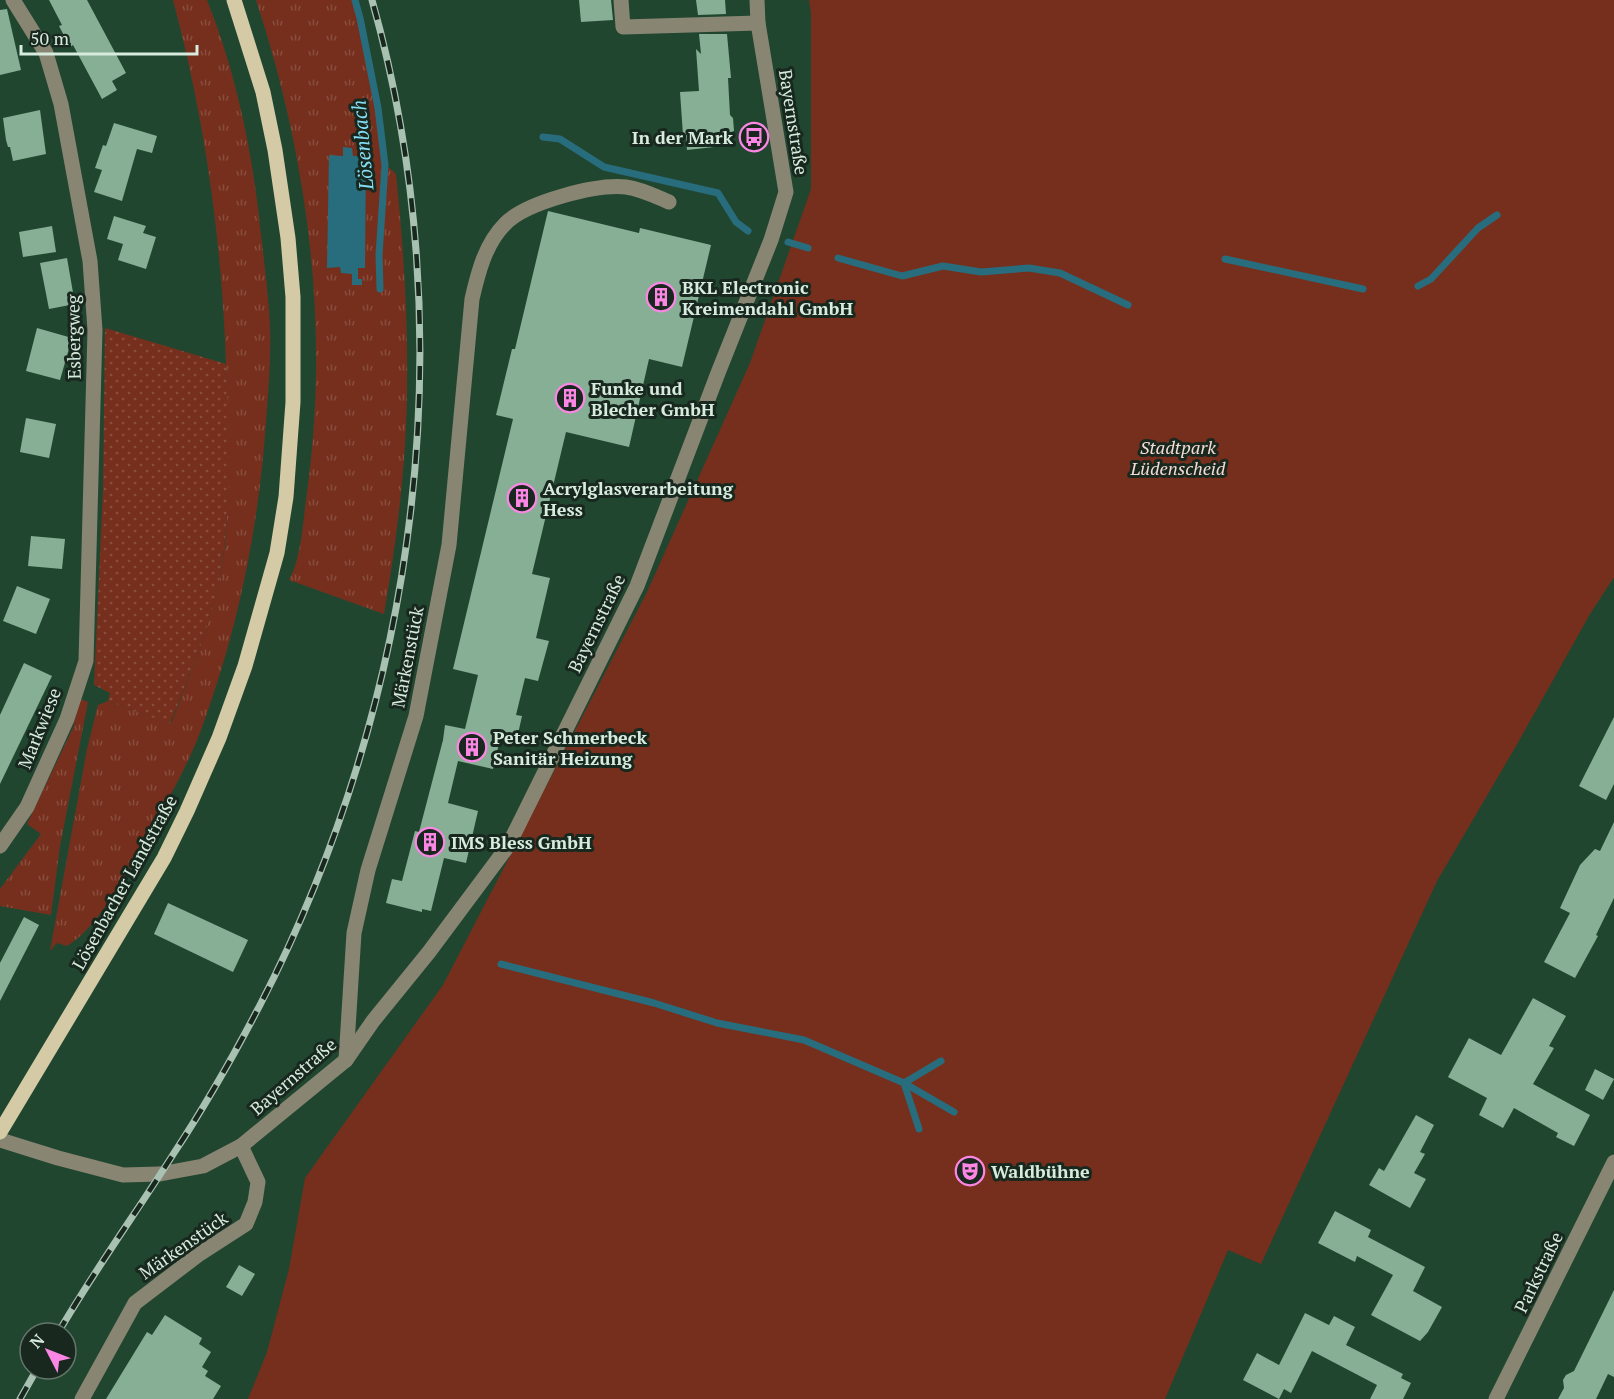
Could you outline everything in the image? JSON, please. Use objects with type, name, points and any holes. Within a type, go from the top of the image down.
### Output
[{"type":"main road","name":"Lösenbacher Landstraße","points":[[0,1132],[164,858],[187,811],[219,738],[234,696],[278,553],[286,497],[293,402],[293,297],[288,238],[266,103],[234,0]]},
{"type":"street","name":"Esbergweg","points":[[13,0],[46,53],[61,104],[90,261],[94,308],[92,487],[87,572],[90,578],[86,661],[77,686]]},
{"type":"street","points":[[621,0],[623,27],[758,23]]},
{"type":"street","name":"Bayernstraße","points":[[241,1146],[346,1060],[373,1020],[429,952],[508,846],[637,586],[717,373],[771,240],[786,192],[758,23],[757,0]]},
{"type":"street","name":"Märkenstück","points":[[346,1060],[354,933],[368,870],[416,716],[449,545],[472,299],[484,256],[505,223],[528,207],[556,197],[623,186],[639,189],[669,202]]},
{"type":"street","name":"Markwiese","points":[[0,846],[27,807],[67,719],[77,686]]},
{"type":"street","points":[[0,1140],[123,1175],[160,1174],[203,1166],[241,1146]]},
{"type":"street","name":"Märkenstück","points":[[82,1399],[135,1303],[198,1255],[246,1224],[255,1202],[258,1182],[241,1146]]},
{"type":"street","name":"Parkstraße","points":[[1496,1399],[1614,1162]]},
{"type":"green space","points":[[173,0],[207,0],[227,57],[248,145],[258,205],[270,337],[267,407],[258,500],[245,577],[226,654],[190,756],[133,862],[102,911],[79,937],[67,946],[57,943],[50,951],[87,749],[98,705],[108,701],[171,724],[208,622],[223,559],[227,498],[227,382],[220,271],[215,216],[198,107]]},
{"type":"green space","points":[[256,0],[355,0],[370,61],[385,164],[396,174],[406,304],[407,412],[400,499],[384,614],[289,580],[297,560],[301,538],[314,430],[315,305],[310,243],[301,182],[289,120]]},
{"type":"green space","name":"Stadtpark Lüdenscheid","points":[[809,0],[1614,0],[1614,577],[1590,614],[1437,881],[1261,1264],[1228,1250],[1165,1399],[248,1399],[267,1352],[289,1269],[305,1178],[443,985],[647,592],[750,363],[811,189],[811,13]]},
{"type":"green space","points":[[105,328],[226,364],[228,485],[226,533],[220,579],[209,621],[170,724],[108,701],[110,693],[94,685],[103,491]]},
{"type":"green space","points":[[80,699],[88,702],[60,846],[51,915],[0,906],[0,889],[41,834],[27,824],[73,728]]},
{"type":"water","points":[[343,147],[352,148],[353,156],[366,156],[365,268],[358,268],[358,279],[362,279],[362,285],[352,285],[352,274],[341,273],[340,267],[327,268],[329,155],[343,156]]},
{"type":"building","points":[[49,0],[87,0],[126,73],[112,81],[117,90],[102,99],[73,45],[70,47]]},
{"type":"building","points":[[579,0],[611,0],[613,20],[581,22]]},
{"type":"building","points":[[696,0],[725,0],[726,14],[698,15]]},
{"type":"building","points":[[7,9],[21,70],[0,75],[0,10]]},
{"type":"building","points":[[699,34],[727,34],[731,78],[728,78],[730,115],[733,118],[734,131],[731,132],[732,145],[687,150],[686,134],[683,135],[680,92],[699,91],[696,49],[701,54]]},
{"type":"building","points":[[40,110],[46,154],[13,161],[6,140],[3,118]]},
{"type":"building","points":[[114,123],[157,136],[152,153],[137,149],[122,201],[94,192],[102,170],[95,168]]},
{"type":"building","points":[[548,211],[639,233],[640,228],[711,245],[682,367],[649,359],[629,447],[566,432],[532,574],[550,578],[536,638],[549,641],[538,681],[525,678],[516,715],[522,716],[516,743],[500,739],[493,769],[458,761],[448,803],[478,811],[466,863],[444,858],[431,911],[422,909],[422,912],[386,903],[392,879],[402,881],[415,831],[419,832],[445,725],[465,729],[478,675],[453,669],[513,419],[496,415],[512,349],[515,349]]},
{"type":"building","points":[[114,216],[146,226],[143,233],[156,237],[146,269],[118,260],[123,244],[107,239]]},
{"type":"building","points":[[52,226],[56,252],[23,257],[19,232]]},
{"type":"building","points":[[67,258],[75,304],[49,309],[40,263]]},
{"type":"building","points":[[37,328],[72,338],[60,380],[26,371]]},
{"type":"building","points":[[26,418],[56,424],[49,458],[20,452]]},
{"type":"building","points":[[31,536],[65,539],[62,569],[28,566]]},
{"type":"building","points":[[17,586],[50,599],[36,634],[3,621]]},
{"type":"building","points":[[24,663],[52,676],[0,784],[0,715]]},
{"type":"building","points":[[1614,717],[1614,784],[1606,800],[1579,786]]},
{"type":"building","points":[[1614,822],[1614,898],[1596,935],[1598,936],[1575,978],[1544,962],[1570,913],[1560,908],[1580,865],[1595,849],[1600,851]]},
{"type":"building","points":[[168,903],[248,940],[233,972],[154,934]]},
{"type":"building","points":[[24,917],[39,925],[0,1001],[0,963]]},
{"type":"building","points":[[1533,998],[1566,1016],[1549,1046],[1554,1048],[1533,1084],[1590,1115],[1574,1146],[1556,1137],[1558,1133],[1514,1108],[1503,1128],[1479,1115],[1487,1098],[1448,1077],[1469,1038],[1501,1055]]},
{"type":"building","points":[[1595,1069],[1614,1079],[1603,1100],[1585,1090]]},
{"type":"building","points":[[1416,1115],[1434,1125],[1420,1152],[1425,1154],[1414,1173],[1426,1179],[1410,1208],[1369,1185],[1379,1168],[1384,1171]]},
{"type":"building","points":[[1335,1211],[1371,1230],[1368,1237],[1425,1267],[1413,1291],[1442,1307],[1428,1332],[1420,1341],[1371,1315],[1393,1275],[1357,1256],[1355,1262],[1318,1243]]},
{"type":"building","points":[[239,1265],[255,1274],[242,1296],[226,1287]]},
{"type":"building","points":[[1614,1290],[1614,1377],[1608,1374],[1596,1399],[1558,1399],[1564,1388],[1563,1380],[1566,1375],[1574,1371]]},
{"type":"building","points":[[1305,1313],[1329,1325],[1334,1316],[1355,1327],[1346,1345],[1403,1374],[1401,1378],[1411,1383],[1403,1399],[1370,1399],[1377,1385],[1312,1351],[1291,1393],[1284,1389],[1279,1399],[1243,1380],[1257,1353],[1279,1365]]},
{"type":"building","points":[[165,1315],[202,1338],[199,1344],[211,1352],[202,1367],[208,1371],[205,1376],[221,1386],[213,1399],[106,1399],[147,1332],[152,1335]]},
{"type":"waterway","name":"Lösenbach","points":[[355,0],[378,108],[385,165],[379,255],[380,289]]},
{"type":"waterway","points":[[543,137],[560,139],[604,167],[718,193],[736,222],[748,231]]},
{"type":"waterway","points":[[1418,286],[1431,279],[1478,228],[1497,215]]},
{"type":"waterway","points":[[788,242],[808,248]]},
{"type":"waterway","points":[[838,258],[902,276],[943,266],[981,272],[1029,268],[1060,273],[1128,305]]},
{"type":"waterway","points":[[1225,259],[1363,289]]},
{"type":"waterway","points":[[501,964],[654,1003],[717,1023],[804,1040],[904,1083],[954,1112]]},
{"type":"waterway","points":[[919,1129],[904,1083],[941,1061]]},
{"type":"railway","points":[[65,1321],[197,1117],[260,1005],[314,888],[357,766],[390,640],[410,513],[420,384],[416,254],[401,126],[372,0]]},
{"type":"railway","points":[[20,1399],[30,1381]]},
{"type":"place","name":"In der Mark","points":[[754,137]]},
{"type":"place","name":"BKL Electronic Kreimendahl GmbH","points":[[661,297]]},
{"type":"place","name":"Funke und Blecher GmbH","points":[[570,398]]},
{"type":"place","name":"Acrylglasverarbeitung Hess","points":[[522,498]]},
{"type":"place","name":"Peter Schmerbeck Sanitär Heizung","points":[[472,747]]},
{"type":"place","name":"IMS Bless GmbH","points":[[430,842]]},
{"type":"place","name":"Waldbühne","points":[[970,1171]]}]
